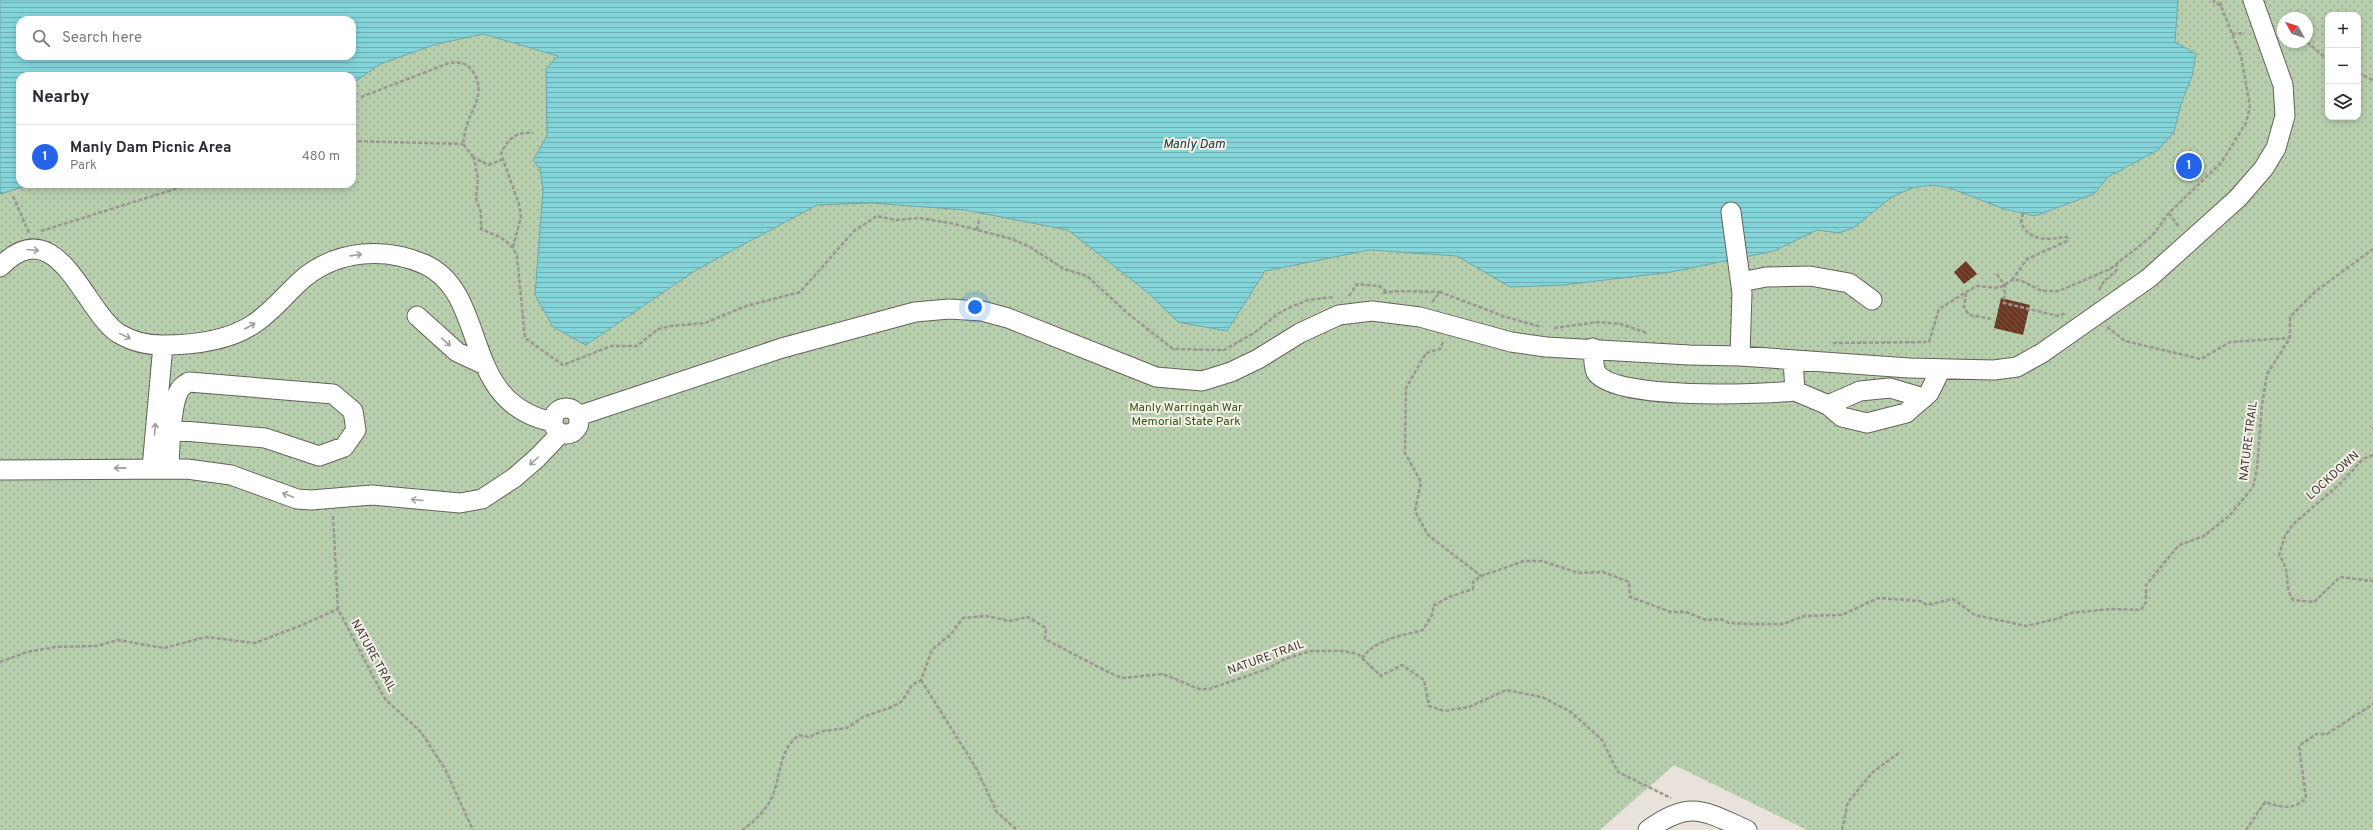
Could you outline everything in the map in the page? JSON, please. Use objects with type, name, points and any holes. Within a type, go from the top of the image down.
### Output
[{"type":"street","points":[[0,470],[160,468],[231,475],[297,499],[311,500],[372,495],[460,503],[482,499],[514,478],[537,458],[557,427],[556,413],[563,409],[572,410],[578,416],[782,348],[915,312],[949,310],[982,311],[1008,318],[1156,377],[1202,381],[1231,372],[1258,359],[1300,333],[1339,314],[1372,311],[1420,317],[1511,342],[1546,347],[1593,348],[1689,355],[1740,356],[1941,369],[1994,370],[2010,368],[2042,353],[2149,278],[2238,198],[2264,168],[2276,148],[2284,116],[2283,85],[2253,0]]},
{"type":"street","points":[[1731,212],[1740,282],[1740,356]]},
{"type":"street","points":[[0,267],[11,256],[21,250],[32,249],[44,252],[60,262],[74,276],[105,320],[117,332],[133,340],[163,345],[210,340],[232,335],[253,325],[281,302],[305,277],[331,261],[353,255],[375,253],[424,264],[440,274],[452,288],[465,310],[471,331],[485,365],[510,402],[520,411],[557,427]]},
{"type":"street","points":[[1740,282],[1766,277],[1810,276],[1850,283],[1872,300]]},
{"type":"street","points":[[417,316],[457,352],[485,365]]},
{"type":"street","points":[[160,468],[163,345]]},
{"type":"street","points":[[1593,348],[1596,371],[1601,378],[1620,386],[1700,395],[1795,391],[1828,405],[1842,417],[1867,423],[1906,413],[1929,393],[1941,369]]},
{"type":"street","points":[[1793,360],[1795,391]]},
{"type":"street","points":[[160,468],[172,430],[178,393],[181,387],[189,382],[333,394],[353,411],[356,430],[344,447],[319,456],[265,438],[172,430]]},
{"type":"street","points":[[1828,405],[1860,391],[1890,388],[1924,398]]},
{"type":"street","points":[[1648,830],[1675,813],[1703,810],[1747,830]]},
{"type":"path","points":[[2214,0],[2221,6]]},
{"type":"path","points":[[2012,280],[2020,280],[2042,291],[2060,291],[2118,264],[2152,236],[2169,213],[2221,163],[2246,123],[2250,106],[2241,56],[2221,6],[2221,0]]},
{"type":"path","points":[[2313,47],[2325,57]]},
{"type":"path","points":[[361,97],[449,63],[460,62],[469,66],[478,80],[480,88],[476,105],[467,125],[463,144]]},
{"type":"path","points":[[2361,74],[2373,80]]},
{"type":"path","points":[[513,246],[521,216],[519,204],[501,154],[513,136],[524,132],[533,133]]},
{"type":"path","points":[[356,141],[463,144]]},
{"type":"path","points":[[463,144],[474,158],[489,165],[503,159]]},
{"type":"path","points":[[474,158],[478,179],[476,199],[481,213],[481,229],[503,238],[513,246],[517,256],[517,271]]},
{"type":"path","points":[[13,196],[29,234],[178,188]]},
{"type":"path","points":[[1829,343],[1929,342],[1939,309],[1976,286],[1999,288],[2005,286],[2012,280],[2027,259],[2067,241],[2066,237],[2047,240],[2029,234],[2021,223],[2024,213]]},
{"type":"path","points":[[977,230],[979,220]]},
{"type":"path","points":[[2102,323],[2124,341],[2200,359],[2230,342],[2290,338],[2290,317],[2316,290],[2373,249]]},
{"type":"path","points":[[2098,292],[2104,281],[2116,271],[2118,264]]},
{"type":"path","points":[[1997,274],[2005,286],[2004,303],[2058,316],[2071,311]]},
{"type":"path","points":[[1349,301],[1349,296],[1357,284],[1379,286],[1387,292]]},
{"type":"path","points":[[1420,317],[1440,292],[1503,316],[1548,329],[1598,322],[1621,324],[1653,334]]},
{"type":"path","points":[[1966,293],[1964,307],[1969,314],[1992,319]]},
{"type":"path","points":[[1459,328],[1446,335],[1440,349],[1426,353],[1406,388],[1405,453],[1421,482],[1415,511],[1428,535],[1481,576],[1473,582],[1473,589],[1449,597],[1433,606],[1433,613],[1423,630],[1394,638],[1370,647],[1362,658],[1381,676],[1402,665],[1424,680],[1429,706],[1444,711],[1470,707],[1506,690],[1542,697],[1571,712],[1602,740],[1618,772],[1672,798],[1675,813]]},
{"type":"path","name":"NATURE TRAIL","points":[[1481,576],[1524,561],[1542,561],[1579,573],[1603,572],[1629,582],[1630,597],[1649,605],[1671,612],[1686,612],[1706,620],[1720,619],[1729,623],[1783,624],[1804,616],[1842,615],[1878,598],[1920,601],[1927,605],[1953,599],[1975,615],[2026,626],[2060,618],[2069,613],[2111,609],[2141,610],[2146,602],[2146,585],[2179,545],[2204,536],[2228,516],[2253,487],[2257,469],[2262,405],[2267,374],[2290,338]]},
{"type":"path","name":"LOCKDOWN","points":[[2373,455],[2363,459],[2340,484],[2293,524],[2284,536],[2279,555],[2286,564],[2288,593],[2293,600],[2314,602],[2340,577],[2373,581]]},
{"type":"path","points":[[0,662],[27,652],[55,647],[96,646],[118,640],[164,648],[206,637],[254,643],[302,625],[338,608],[332,498]]},
{"type":"path","name":"NATURE TRAIL","points":[[338,608],[385,699],[421,732],[444,769],[473,830]]},
{"type":"path","name":"NATURE TRAIL","points":[[742,830],[749,826],[770,801],[781,758],[790,741],[799,735],[809,737],[823,731],[846,728],[863,717],[892,707],[902,701],[912,685],[921,680],[932,650],[951,634],[963,618],[986,616],[1010,621],[1028,617],[1046,628],[1045,639],[1122,678],[1163,674],[1199,689],[1211,688],[1267,669],[1285,659],[1311,651],[1343,651],[1358,654],[1362,658]]},
{"type":"path","points":[[921,680],[976,768],[998,812],[1017,830]]},
{"type":"path","points":[[2246,830],[2265,802],[2282,808],[2300,804],[2306,798],[2299,746],[2316,734],[2327,734],[2373,704]]},
{"type":"path","points":[[1842,830],[1848,802],[1873,772],[1900,752]]},
{"type":"green space","name":"Manly Warringah War Memorial State Park","points":[[0,0],[2373,0],[2373,830],[1807,830],[1674,765],[1600,830],[0,830]]},
{"type":"water","name":"Manly Dam","points":[[0,0],[2178,0],[2175,42],[2196,54],[2192,76],[2181,104],[2174,132],[2158,150],[2108,177],[2094,194],[2035,216],[2004,209],[1950,188],[1931,185],[1912,188],[1892,197],[1853,228],[1839,233],[1817,230],[1774,251],[1671,272],[1564,285],[1510,287],[1457,256],[1369,250],[1265,271],[1227,331],[1178,322],[1147,292],[1068,230],[965,210],[871,203],[817,205],[696,270],[586,345],[553,327],[535,295],[543,190],[540,169],[533,160],[547,136],[546,69],[558,56],[483,34],[437,44],[380,64],[356,81],[356,72],[16,72],[16,188],[20,188],[0,194]]},
{"type":"building","points":[[1966,261],[1977,274],[1964,284],[1954,272]]},
{"type":"building","points":[[2001,298],[2030,305],[2023,335],[1994,328]]},
{"type":"place","name":"Manly Dam Picnic Area","points":[[2189,166]]}]
